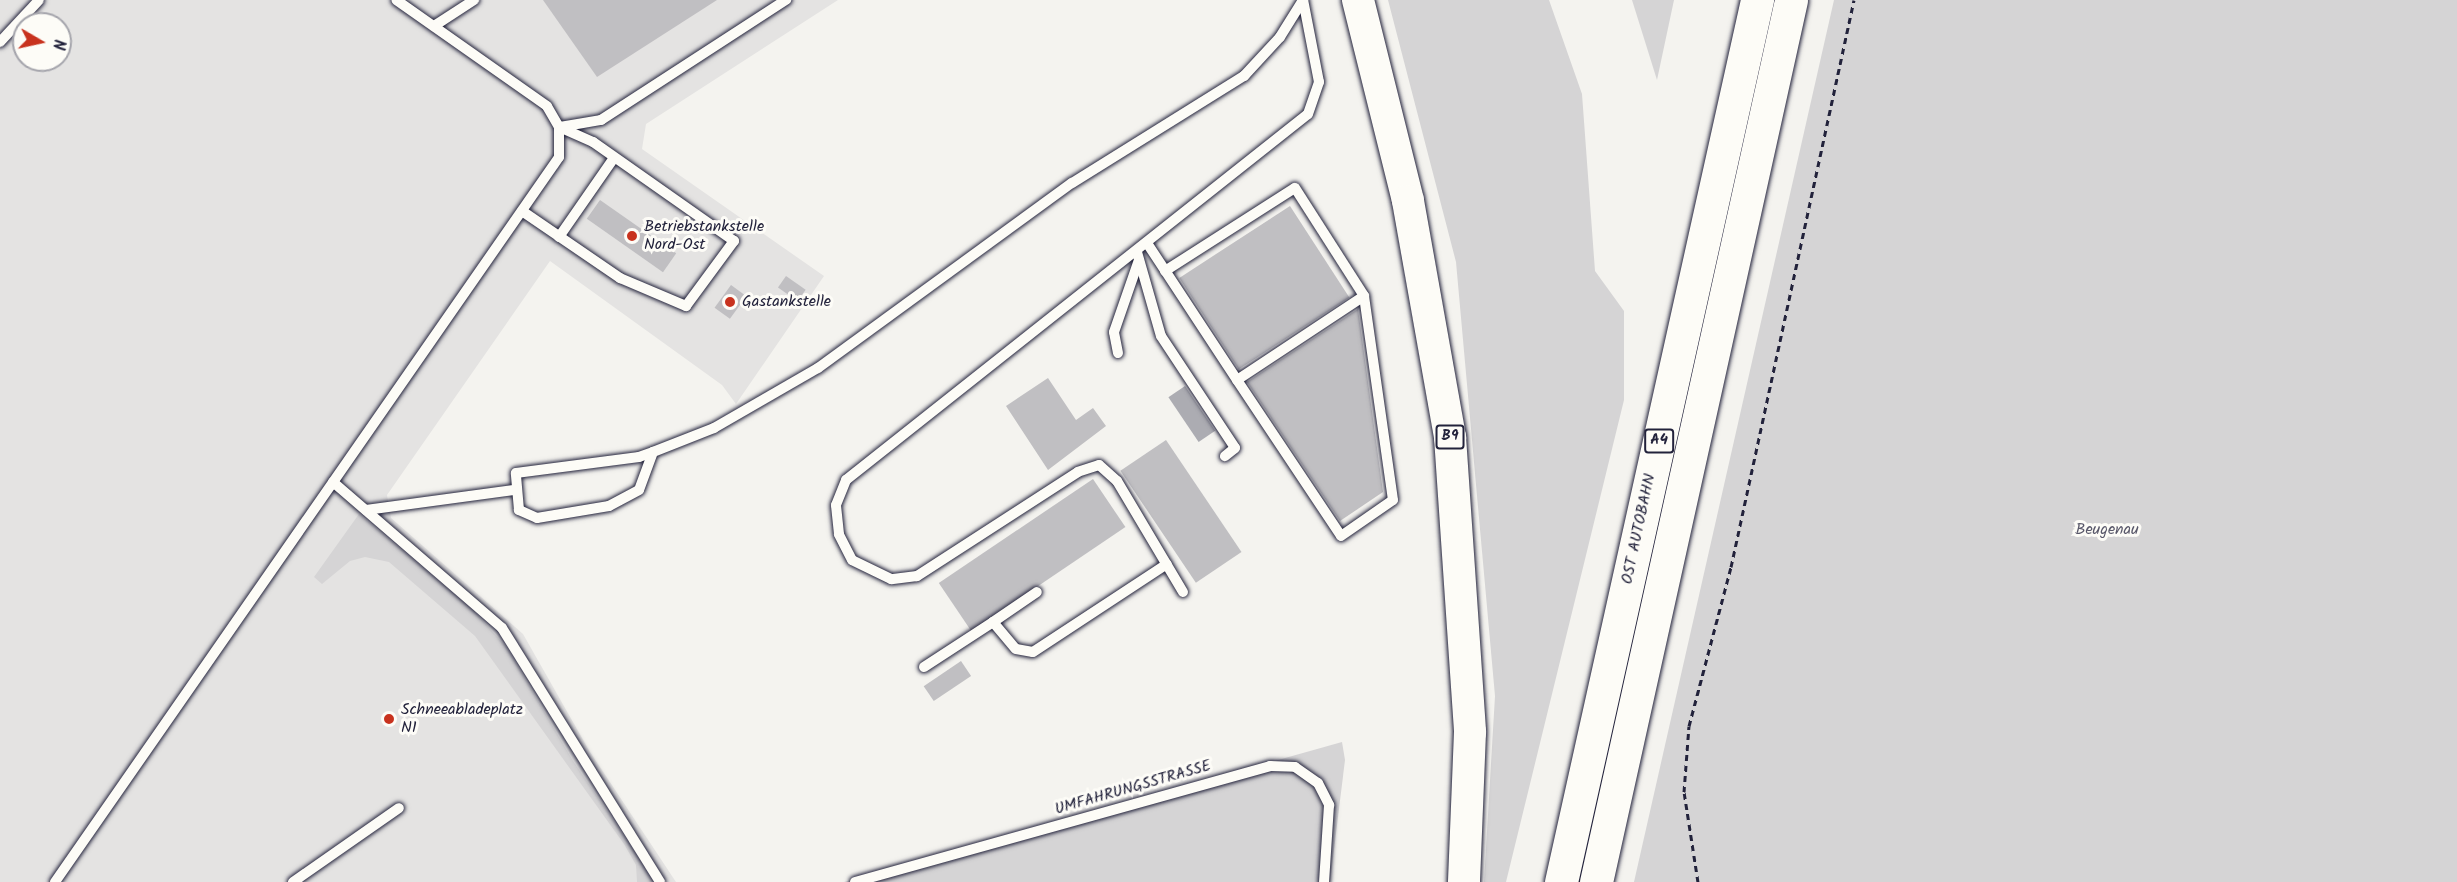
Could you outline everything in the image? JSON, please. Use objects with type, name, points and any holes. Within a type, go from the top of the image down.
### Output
[{"type":"highway","name":"OST AUTOBAHN","points":[[1561,882],[1756,0]]},
{"type":"highway","name":"OST AUTOBAHN","points":[[1596,882],[1791,0]]},
{"type":"main road","name":"B9","points":[[1358,0],[1408,201],[1450,437],[1468,686],[1464,882]]},
{"type":"lane","points":[[0,42],[39,0]]},
{"type":"lane","points":[[55,882],[560,156],[559,127],[547,106],[396,0]]},
{"type":"lane","points":[[434,26],[474,0]]},
{"type":"lane","points":[[559,127],[601,120],[786,0]]},
{"type":"lane","points":[[1118,353],[1114,332],[1138,256],[1147,243],[1308,114],[1318,82],[1303,0]]},
{"type":"lane","points":[[653,452],[639,490],[609,506],[537,518],[519,510],[514,490],[516,473],[653,452],[714,428],[818,368],[1072,183],[1244,76],[1280,37],[1303,0]]},
{"type":"lane","points":[[522,211],[620,278],[686,306],[734,241],[615,158],[559,127]]},
{"type":"lane","points":[[559,237],[615,158]]},
{"type":"lane","points":[[1147,243],[1165,271],[1237,380],[1341,536],[1393,500],[1364,296],[1295,189],[1165,271]]},
{"type":"lane","points":[[1138,256],[1161,336],[1235,448],[1225,456]]},
{"type":"lane","points":[[1138,256],[846,480],[836,505],[839,534],[852,560],[891,579],[917,576],[1078,472],[1099,465],[1117,481],[1183,592]]},
{"type":"lane","points":[[1237,380],[1364,296]]},
{"type":"lane","points":[[333,482],[502,628],[660,882]]},
{"type":"lane","points":[[366,510],[514,490]]},
{"type":"lane","points":[[993,622],[1016,649],[1033,652],[1167,564]]},
{"type":"lane","points":[[924,667],[1037,592]]},
{"type":"lane","name":"UMFAHRUNGSSTRASSE","points":[[855,882],[1270,766],[1295,767],[1318,783],[1329,805],[1324,882]]},
{"type":"lane","points":[[292,882],[399,808]]},
{"type":"path","points":[[1698,882],[1684,792],[1689,726],[1731,567],[1854,0]]},
{"type":"shaded area","points":[[0,0],[838,0],[646,124],[642,149],[824,276],[736,404],[722,385],[550,261],[387,495],[391,518],[523,634],[590,752],[676,882],[0,882]]},
{"type":"shaded area","points":[[1185,386],[1215,431],[1199,442],[1168,397]]},
{"type":"green space","points":[[1388,0],[1549,0],[1582,94],[1595,271],[1624,311],[1624,400],[1506,882],[1484,882],[1495,696],[1456,262]]},
{"type":"green space","points":[[1632,0],[1674,0],[1657,80]]},
{"type":"green space","name":"Beugenau","points":[[1834,0],[2457,0],[2457,882],[1634,882]]},
{"type":"green space","points":[[359,514],[473,610],[507,648],[573,761],[641,861],[664,882],[637,882],[636,865],[624,844],[475,636],[389,562],[365,557],[350,561],[322,584],[314,577]]},
{"type":"green space","points":[[1342,742],[1345,760],[1330,882],[844,882]]},
{"type":"building","points":[[543,0],[717,0],[597,77]]},
{"type":"building","name":"Betriebstankstelle Nord-Ost","points":[[600,200],[676,253],[663,272],[587,219]]},
{"type":"building","points":[[1290,206],[1349,297],[1239,369],[1179,278]]},
{"type":"building","points":[[786,276],[806,290],[798,301],[778,287]]},
{"type":"building","name":"Gastankstelle","points":[[731,285],[746,296],[730,319],[715,308]]},
{"type":"building","points":[[1358,309],[1383,492],[1340,521],[1247,382]]},
{"type":"building","points":[[1048,378],[1076,420],[1093,408],[1106,426],[1048,470],[1006,406]]},
{"type":"building","points":[[1166,440],[1241,552],[1196,583],[1120,471]]},
{"type":"building","points":[[1093,479],[1125,527],[971,631],[939,583]]},
{"type":"building","points":[[961,661],[971,676],[934,701],[924,686]]},
{"type":"place","name":"Betriebstankstelle Nord-Ost","points":[[632,236]]},
{"type":"place","name":"Gastankstelle","points":[[730,302]]},
{"type":"place","name":"Schneeabladeplatz N1","points":[[389,719]]}]
